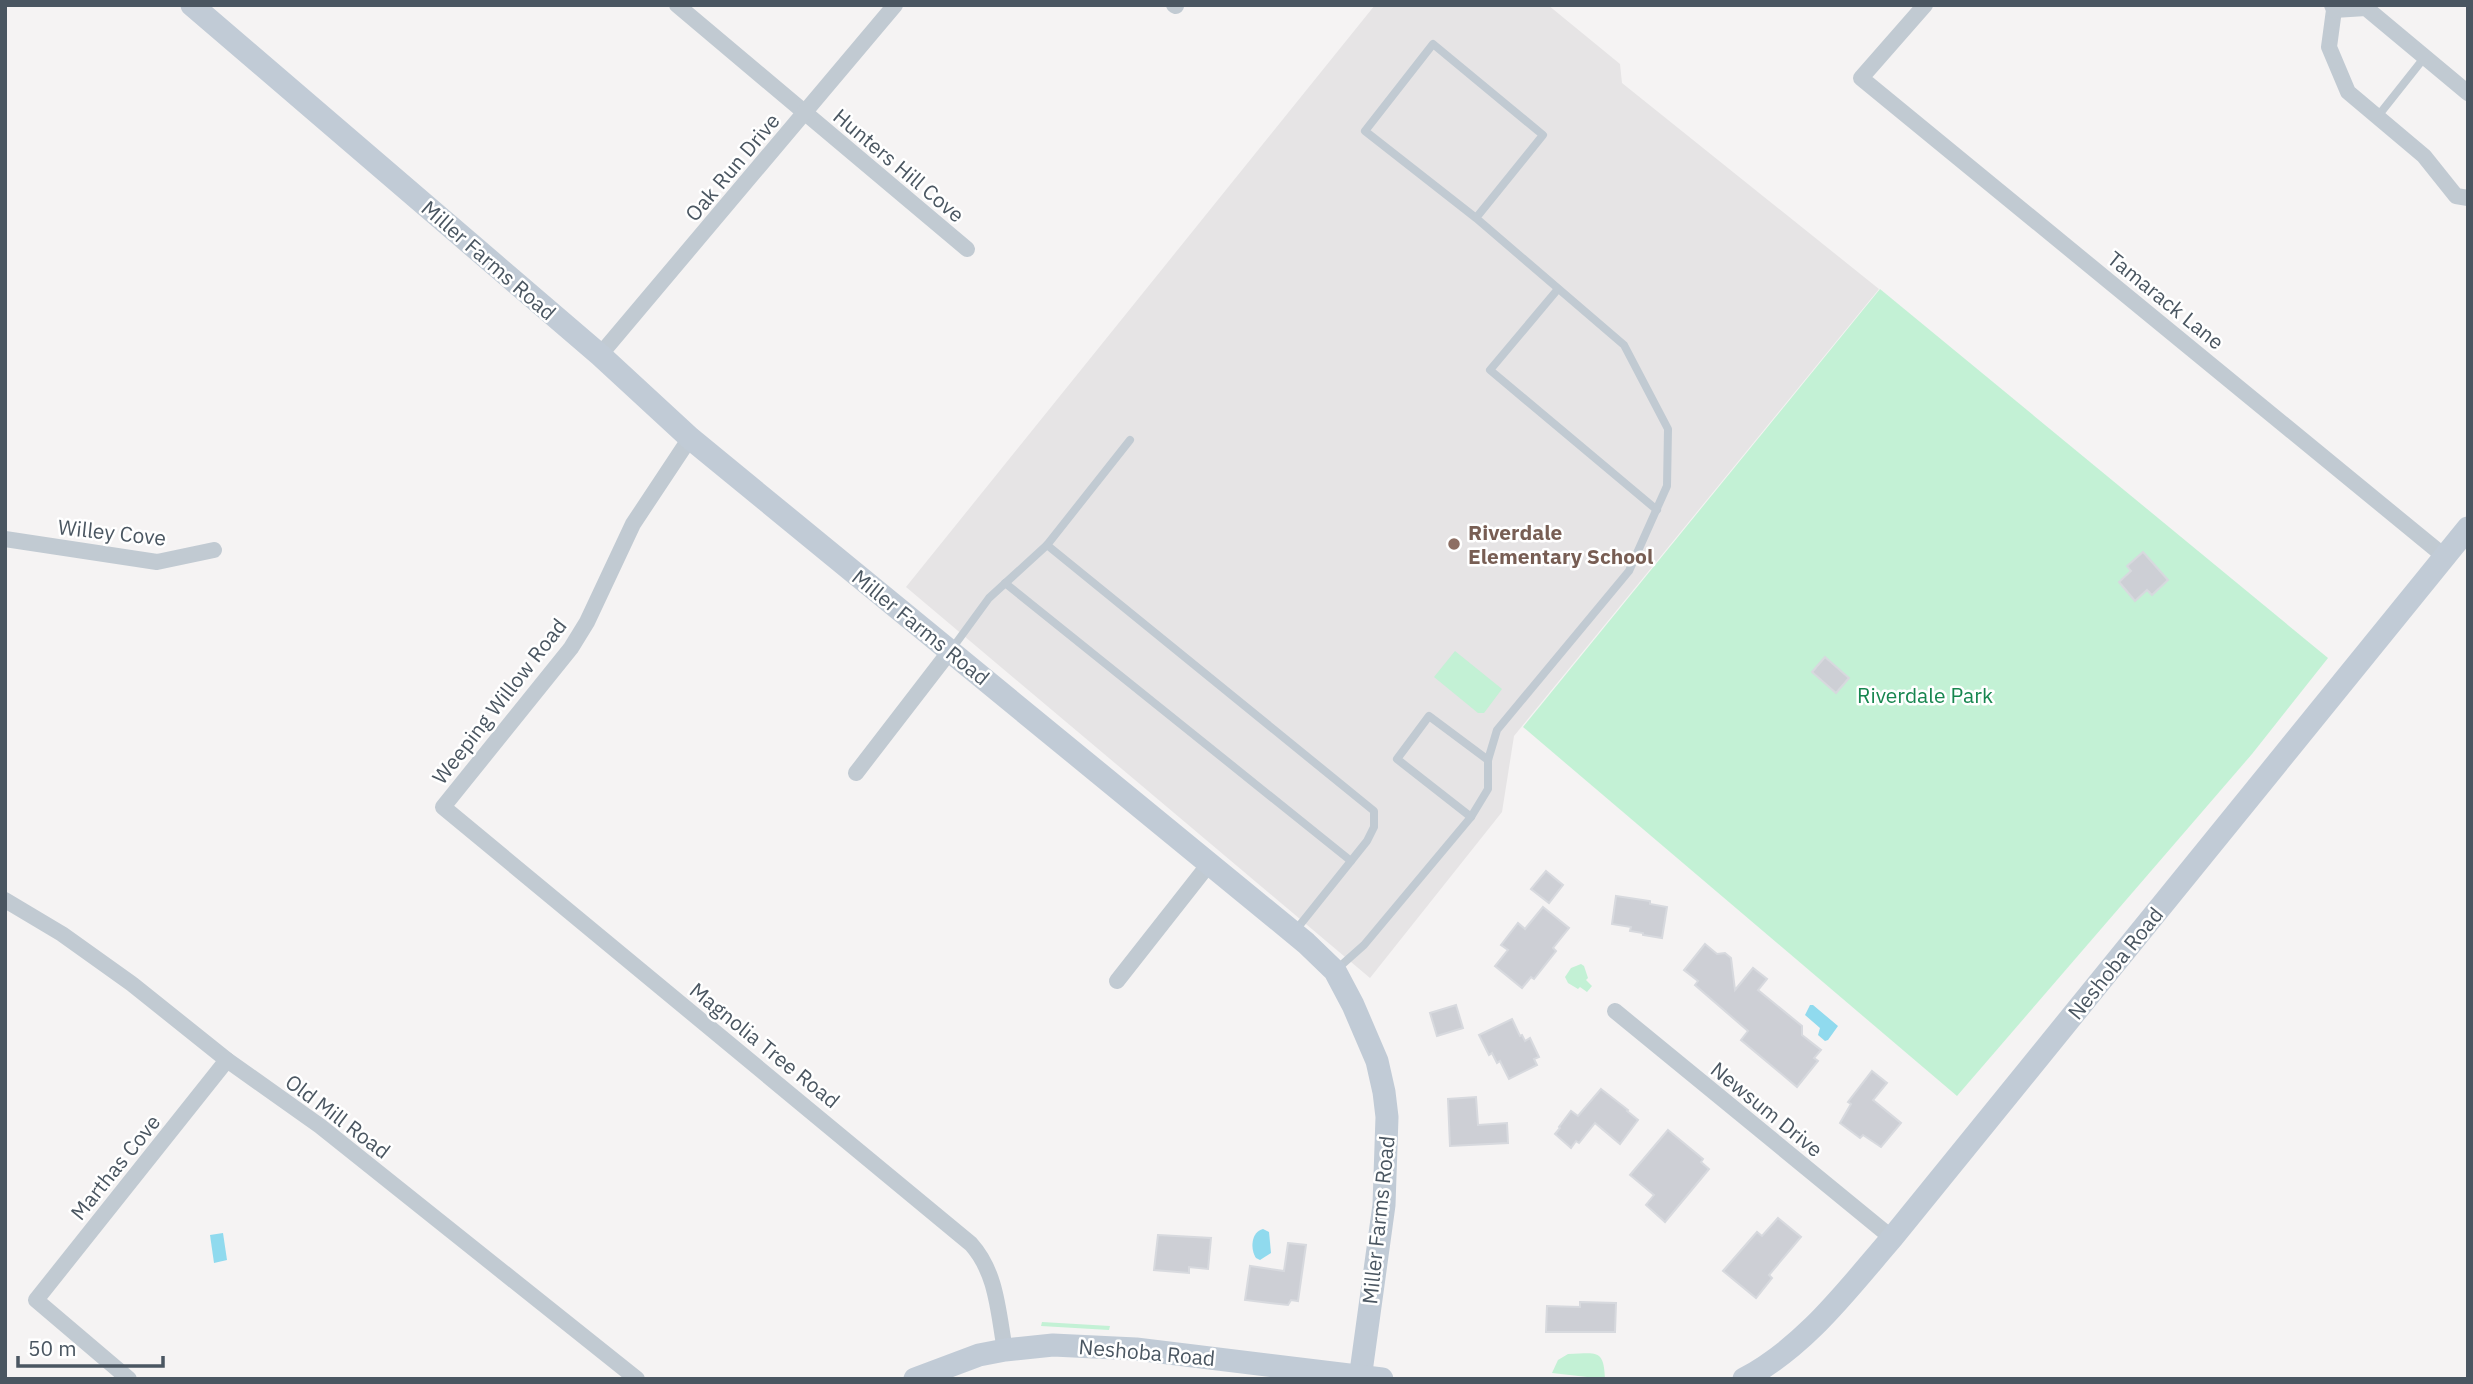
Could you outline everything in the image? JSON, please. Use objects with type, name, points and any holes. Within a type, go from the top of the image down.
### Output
[{"type":"street","name":"Miller Farms Road","points":[[192,5],[600,355],[690,438],[1294,933],[1335,971],[1361,1021],[1377,1061],[1387,1116],[1384,1205],[1368,1378]]},
{"type":"street","name":"Hunters Hill Cove","points":[[677,5],[967,249]]},
{"type":"street","name":"Oak Run Drive","points":[[600,355],[895,5]]},
{"type":"street","name":"Tamarack Lane","points":[[1925,5],[1861,78],[2444,556]]},
{"type":"street","points":[[2468,93],[2366,8],[2333,8],[2329,47],[2348,92],[2424,156],[2456,196],[2468,198]]},
{"type":"street","name":"Weeping Willow Road","points":[[443,807],[571,648],[587,622],[633,524],[690,438]]},
{"type":"street","name":"Neshoba Road","points":[[1744,1379],[1779,1357],[1820,1322],[1892,1238],[2468,528]]},
{"type":"street","name":"Willey Cove","points":[[5,539],[157,562],[214,550]]},
{"type":"street","points":[[856,773],[950,651]]},
{"type":"street","name":"Magnolia Tree Road","points":[[443,807],[971,1244],[987,1266],[993,1283],[1005,1350]]},
{"type":"street","points":[[1117,981],[1209,864]]},
{"type":"street","name":"Old Mill Road","points":[[5,900],[62,934],[132,984],[227,1060],[320,1126],[637,1379]]},
{"type":"street","name":"Newsum Drive","points":[[1615,1011],[1892,1238]]},
{"type":"street","name":"Marthas Cove","points":[[129,1379],[36,1300],[227,1060]]},
{"type":"street","name":"Neshoba Road","points":[[915,1379],[966,1359],[1005,1350],[1053,1345],[1119,1347],[1368,1378]]},
{"type":"lane","points":[[1335,971],[1364,945],[1471,817],[1488,789],[1488,760],[1497,730],[1629,571],[1667,486],[1668,429],[1624,345],[1476,218],[1365,131],[1433,44],[1543,135],[1476,218]]},
{"type":"lane","points":[[2378,116],[2424,58]]},
{"type":"lane","points":[[1558,289],[1490,370],[1657,510]]},
{"type":"lane","points":[[950,651],[989,598],[1046,545],[1130,440]]},
{"type":"lane","points":[[1046,545],[1374,811],[1374,827],[1367,841],[1294,933]]},
{"type":"lane","points":[[1005,583],[1351,861]]},
{"type":"lane","points":[[1471,817],[1397,759],[1429,716],[1488,760]]},
{"type":"shaded area","points":[[1375,5],[1548,5],[1620,64],[1622,83],[1879,289],[1514,736],[1502,812],[1370,978],[906,587]]},
{"type":"green space","name":"Riverdale Park","points":[[1880,289],[2328,658],[2252,754],[1957,1096],[1523,727]]},
{"type":"green space","points":[[1455,651],[1502,689],[1484,713],[1478,713],[1434,677]]},
{"type":"green space","points":[[1581,964],[1588,978],[1586,980],[1592,986],[1587,992],[1568,983],[1565,977],[1571,968]]},
{"type":"green space","points":[[1042,1322],[1110,1326],[1109,1330],[1041,1326]]},
{"type":"green space","points":[[1568,1354],[1596,1354],[1603,1362],[1605,1379],[1552,1373],[1558,1360]]},
{"type":"water","points":[[1810,1005],[1838,1026],[1828,1040],[1825,1041],[1818,1035],[1820,1028],[1805,1015]]},
{"type":"water","points":[[1263,1229],[1269,1232],[1271,1253],[1260,1260],[1256,1258],[1252,1246],[1256,1234]]},
{"type":"water","points":[[223,1233],[227,1260],[214,1263],[210,1235]]},
{"type":"building","points":[[2143,552],[2168,580],[2152,595],[2147,590],[2135,601],[2119,582],[2131,571],[2127,566]]},
{"type":"building","points":[[1825,657],[1849,678],[1836,693],[1812,672]]},
{"type":"building","points":[[1546,871],[1563,885],[1549,903],[1531,889]]},
{"type":"building","points":[[1616,896],[1650,901],[1650,904],[1667,907],[1662,938],[1630,931],[1631,927],[1612,924]]},
{"type":"building","points":[[1543,907],[1569,928],[1553,948],[1556,951],[1534,979],[1531,977],[1522,988],[1495,966],[1508,950],[1501,945],[1518,923],[1525,929]]},
{"type":"building","points":[[1705,944],[1717,954],[1725,953],[1731,958],[1735,990],[1753,968],[1767,979],[1758,990],[1802,1026],[1802,1035],[1821,1050],[1814,1058],[1818,1061],[1797,1087],[1741,1040],[1748,1031],[1695,985],[1698,981],[1684,970]]},
{"type":"building","points":[[1456,1005],[1463,1028],[1437,1036],[1430,1013]]},
{"type":"building","points":[[1512,1019],[1520,1036],[1522,1035],[1525,1041],[1530,1038],[1539,1057],[1534,1059],[1537,1065],[1509,1079],[1500,1061],[1497,1063],[1492,1053],[1489,1055],[1479,1035]]},
{"type":"building","points":[[1872,1071],[1887,1083],[1873,1100],[1901,1123],[1881,1147],[1863,1135],[1860,1138],[1840,1123],[1851,1104],[1848,1102]]},
{"type":"building","points":[[1601,1089],[1638,1120],[1620,1144],[1595,1123],[1579,1143],[1576,1141],[1571,1148],[1555,1134],[1571,1111],[1578,1116]]},
{"type":"building","points":[[1476,1097],[1478,1125],[1507,1123],[1508,1143],[1450,1146],[1448,1099]]},
{"type":"building","points":[[1668,1130],[1703,1159],[1701,1162],[1709,1169],[1665,1222],[1646,1205],[1654,1195],[1630,1175]]},
{"type":"building","points":[[1778,1218],[1801,1237],[1769,1275],[1772,1278],[1756,1298],[1723,1271],[1757,1232],[1762,1236]]},
{"type":"building","points":[[1158,1235],[1211,1238],[1208,1269],[1189,1267],[1189,1273],[1154,1270]]},
{"type":"building","points":[[1288,1243],[1306,1245],[1298,1301],[1291,1300],[1288,1305],[1245,1300],[1250,1266],[1284,1271]]},
{"type":"building","points":[[1580,1302],[1616,1303],[1615,1332],[1546,1332],[1547,1306],[1580,1307]]},
{"type":"place","name":"Riverdale Elementary School","points":[[1454,544]]}]
